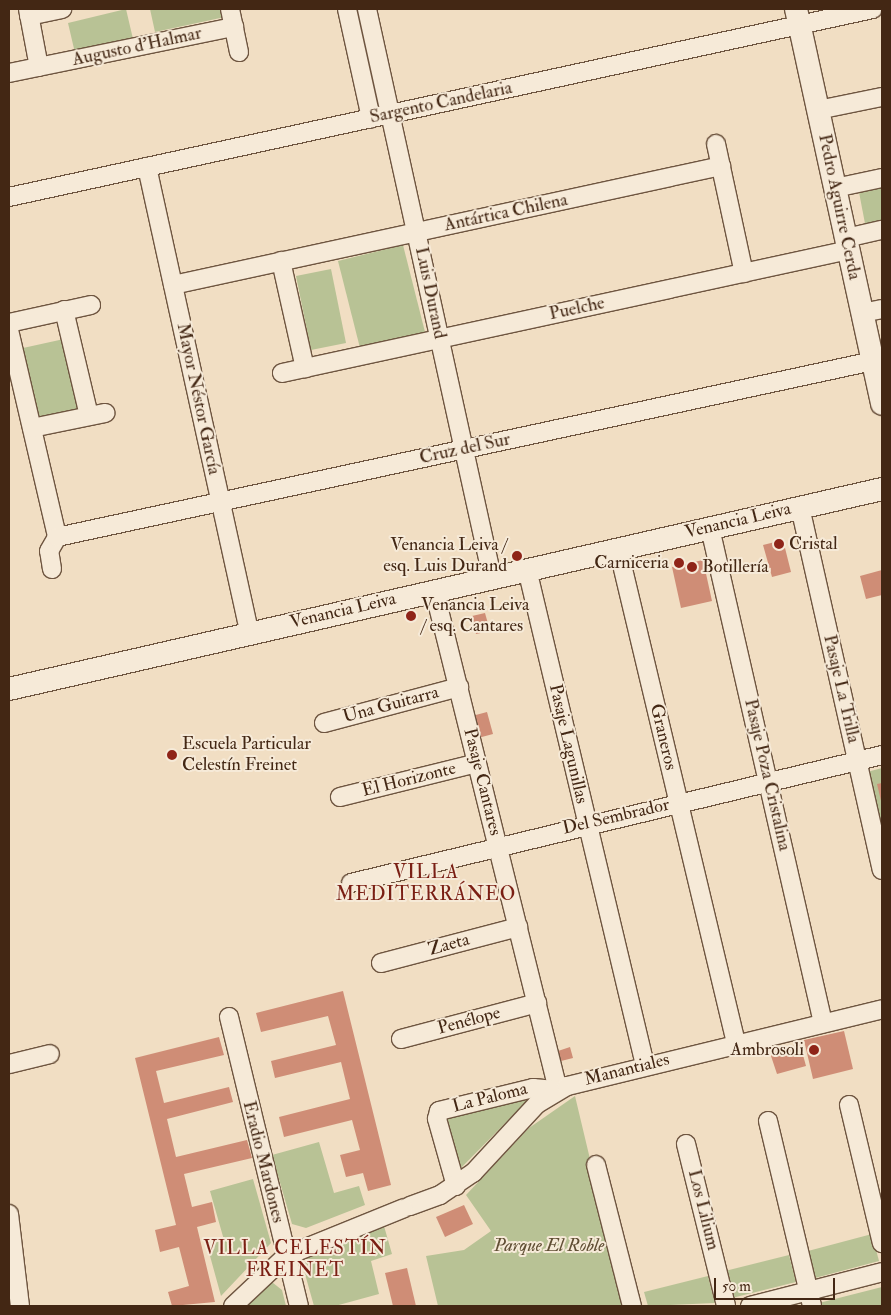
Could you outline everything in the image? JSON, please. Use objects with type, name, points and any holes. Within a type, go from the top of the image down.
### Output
[{"type":"street","points":[[39,67],[29,12],[62,9]]},
{"type":"street","points":[[230,9],[239,52]]},
{"type":"street","points":[[347,9],[371,118]]},
{"type":"street","name":"Luis Durand","points":[[367,9],[492,577]]},
{"type":"street","name":"Sargento Candelaria","points":[[9,197],[390,114],[798,17],[873,9]]},
{"type":"street","name":"Pedro Aguirre Cerda","points":[[798,17],[847,244],[872,311],[873,361],[881,397]]},
{"type":"street","name":"Augusto d'Halmar","points":[[9,73],[234,27]]},
{"type":"street","points":[[818,110],[882,97]]},
{"type":"street","points":[[716,144],[744,273]]},
{"type":"street","name":"Antártica Chilena","points":[[173,285],[721,166]]},
{"type":"street","name":"Mayor Néstor García","points":[[147,167],[249,632]]},
{"type":"street","points":[[835,188],[882,178]]},
{"type":"street","name":"Puelche","points":[[282,373],[744,273],[847,244],[882,230]]},
{"type":"street","points":[[281,261],[305,368]]},
{"type":"street","points":[[9,322],[91,305]]},
{"type":"street","points":[[32,428],[97,415],[64,310]]},
{"type":"street","points":[[9,330],[57,537],[49,551],[52,568]]},
{"type":"street","name":"Cruz del Sur","points":[[57,537],[873,361]]},
{"type":"street","name":"Venancia Leiva","points":[[9,689],[249,632],[882,488]]},
{"type":"street","name":"Pasaje La Trilla","points":[[800,507],[882,870]]},
{"type":"street","name":"Pasaje Poza Cristalina","points":[[710,528],[823,1023]]},
{"type":"street","name":"Graneros","points":[[618,548],[736,1044]]},
{"type":"street","name":"Pasaje Lagunillas","points":[[527,569],[644,1065]]},
{"type":"street","name":"Pasaje Cantares","points":[[434,590],[558,1090]]},
{"type":"street","name":"Una Guitarra","points":[[324,723],[458,687]]},
{"type":"street","name":"Del Sembrador","points":[[351,883],[587,824],[882,755]]},
{"type":"street","name":"El Horizonte","points":[[340,797],[477,763]]},
{"type":"street","name":"Zaeta","points":[[381,963],[518,927]]},
{"type":"street","name":"Penélope","points":[[401,1038],[537,1004]]},
{"type":"street","name":"Manantiales","points":[[233,1306],[286,1256],[456,1186],[489,1158],[537,1104],[558,1090],[644,1065],[882,1009]]},
{"type":"street","name":"Eradio Mardones","points":[[229,1017],[299,1306]]},
{"type":"street","points":[[9,1064],[50,1054]]},
{"type":"street","name":"La Paloma","points":[[456,1186],[437,1119],[439,1111],[540,1086],[558,1090]]},
{"type":"street","points":[[849,1105],[882,1243]]},
{"type":"street","points":[[768,1121],[810,1299]]},
{"type":"street","name":"Los Lilium","points":[[686,1144],[726,1306]]},
{"type":"street","points":[[596,1165],[632,1306]]},
{"type":"street","points":[[9,1214],[16,1303]]},
{"type":"street","points":[[750,1306],[810,1299],[882,1272]]},
{"type":"green space","points":[[126,9],[133,39],[75,53],[68,23]]},
{"type":"green space","points":[[150,9],[224,9],[225,17],[155,32]]},
{"type":"green space","points":[[882,187],[882,225],[866,229],[859,192]]},
{"type":"green space","points":[[403,245],[425,332],[360,348],[338,261]]},
{"type":"green space","points":[[331,269],[346,343],[311,350],[296,276]]},
{"type":"green space","points":[[64,339],[79,411],[38,420],[23,348]]},
{"type":"green space","points":[[882,768],[882,839],[867,772]]},
{"type":"green space","points":[[535,1093],[456,1173],[440,1115]]},
{"type":"green space","name":"Parque El Roble","points":[[575,1096],[625,1306],[438,1306],[426,1256],[464,1250],[491,1231],[466,1195],[529,1128]]},
{"type":"green space","points":[[319,1142],[334,1193],[359,1186],[365,1205],[306,1228],[292,1224],[272,1155]]},
{"type":"green space","points":[[253,1179],[271,1243],[221,1296],[207,1245],[224,1240],[210,1191]]},
{"type":"green space","points":[[384,1226],[392,1254],[371,1261],[379,1294],[335,1306],[314,1306],[303,1267],[307,1257]]},
{"type":"green space","points":[[872,1234],[879,1261],[815,1278],[808,1251]]},
{"type":"green space","points":[[789,1255],[796,1282],[732,1298],[725,1271]]},
{"type":"green space","points":[[708,1276],[715,1303],[648,1306],[644,1292]]},
{"type":"green space","points":[[268,1279],[282,1290],[286,1306],[246,1306]]},
{"type":"green space","points":[[882,1287],[882,1306],[820,1306],[819,1303]]},
{"type":"building","points":[[783,540],[791,572],[772,577],[763,545]]},
{"type":"building","points":[[703,560],[712,601],[681,608],[672,567]]},
{"type":"building","points":[[882,570],[882,595],[866,599],[860,576]]},
{"type":"building","points":[[485,613],[490,631],[476,634],[472,616]]},
{"type":"building","points":[[487,712],[493,734],[478,738],[472,716]]},
{"type":"building","points":[[882,783],[882,805],[877,784]]},
{"type":"building","points":[[343,991],[391,1185],[368,1191],[363,1173],[346,1177],[340,1155],[360,1150],[352,1120],[284,1137],[279,1117],[350,1099],[341,1062],[275,1078],[271,1061],[336,1045],[328,1016],[261,1032],[256,1013]]},
{"type":"building","points":[[844,1031],[853,1069],[813,1079],[804,1040]]},
{"type":"building","points":[[219,1037],[224,1055],[156,1071],[164,1103],[229,1087],[233,1102],[167,1119],[176,1157],[247,1140],[252,1158],[184,1174],[192,1207],[212,1202],[216,1222],[197,1227],[215,1302],[172,1306],[168,1292],[189,1286],[179,1247],[160,1252],[155,1230],[176,1225],[135,1058]]},
{"type":"building","points":[[800,1044],[806,1066],[777,1074],[770,1053]]},
{"type":"building","points":[[570,1047],[573,1058],[561,1061],[558,1051]]},
{"type":"building","points":[[464,1205],[473,1224],[445,1237],[436,1217]]},
{"type":"building","points":[[407,1268],[416,1306],[393,1306],[385,1273]]},
{"type":"place","name":"Cristal","points":[[779,544]]},
{"type":"place","name":"Venancia Leiva / esq. Luis Durand","points":[[517,556]]},
{"type":"place","name":"Carniceria","points":[[679,563]]},
{"type":"place","name":"Botillería","points":[[692,567]]},
{"type":"place","name":"Venancia Leiva / esq. Cantares","points":[[411,616]]},
{"type":"place","name":"Escuela Particular Celestín Freinet","points":[[172,755]]},
{"type":"place","name":"Ambrosoli","points":[[814,1050]]},
{"type":"district","name":"VILLA MEDITERRÁNEO","points":[[426,884]]},
{"type":"district","name":"VILLA CELESTÍN FREINET","points":[[295,1260]]}]
